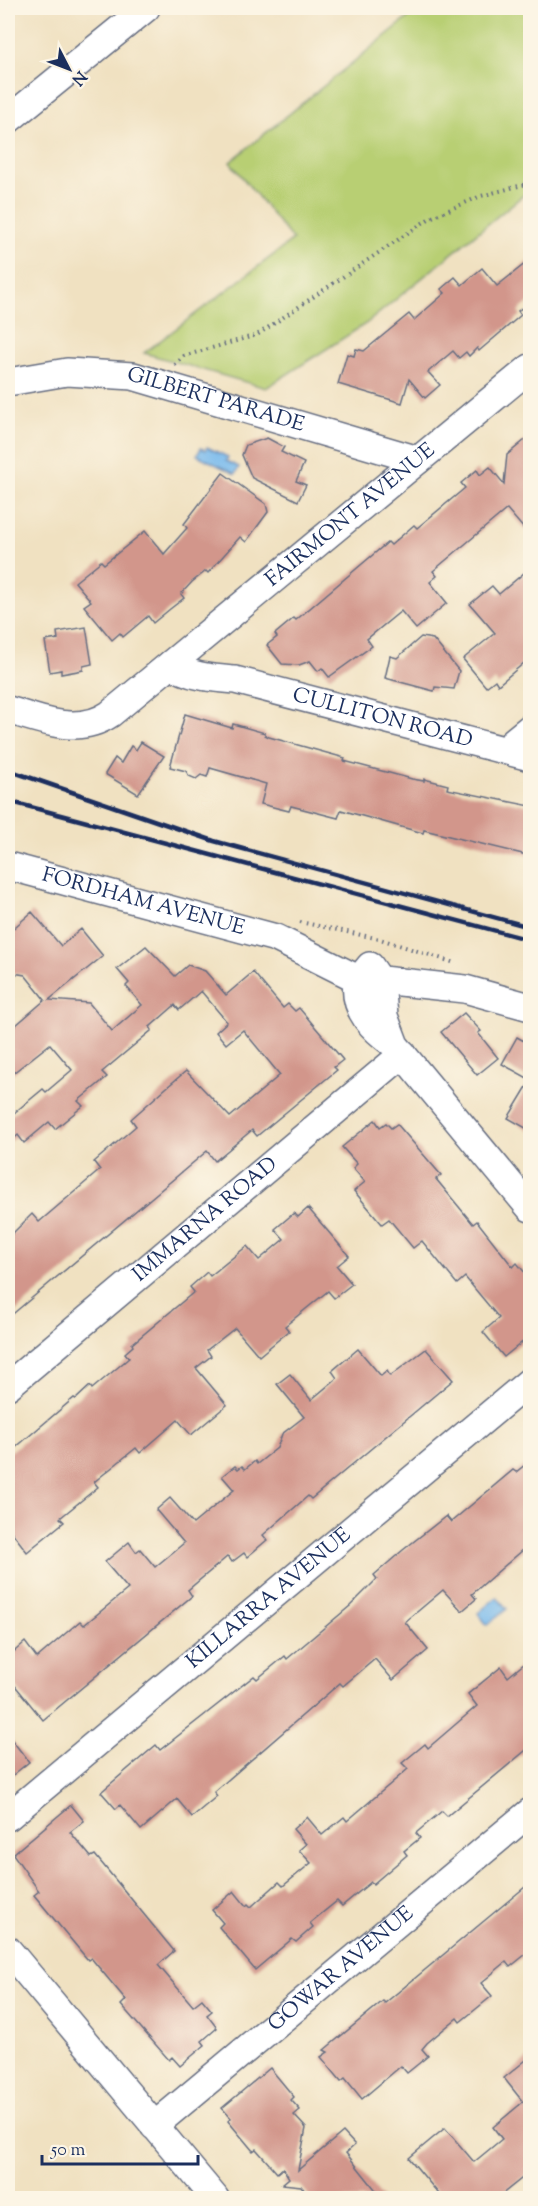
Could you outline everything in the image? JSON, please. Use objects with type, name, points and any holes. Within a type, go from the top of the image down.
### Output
[{"type":"street","points":[[8,120],[146,8]]},
{"type":"street","name":"FAIRMONT AVENUE","points":[[8,710],[60,724],[83,726],[92,724],[110,714],[531,368]]},
{"type":"street","name":"GILBERT PARADE","points":[[8,382],[67,372],[97,372],[133,376],[418,460]]},
{"type":"street","name":"CULLITON ROAD","points":[[179,657],[235,680],[520,754]]},
{"type":"street","points":[[520,754],[514,741],[531,728]]},
{"type":"street","name":"FORDHAM AVENUE","points":[[8,866],[276,938],[370,975],[465,989],[531,1007]]},
{"type":"street","points":[[370,975],[399,1050],[531,1208]]},
{"type":"street","name":"IMMARNA ROAD","points":[[8,1386],[399,1050]]},
{"type":"street","name":"KILLARRA AVENUE","points":[[8,1817],[531,1381]]},
{"type":"street","name":"GOWAR AVENUE","points":[[154,2126],[531,1812]]},
{"type":"street","points":[[8,1950],[214,2199]]},
{"type":"path","points":[[159,384],[184,356],[257,335],[430,218],[482,196],[531,183]]},
{"type":"green space","points":[[420,8],[530,8],[530,195],[526,193],[367,323],[266,388],[144,353],[293,240],[230,162]]},
{"type":"water","points":[[207,447],[228,457],[226,461],[239,467],[235,474],[197,455],[201,448],[206,450]]},
{"type":"water","points":[[497,1597],[507,1609],[487,1625],[478,1613]]},
{"type":"building","points":[[531,259],[531,301],[518,311],[521,315],[479,351],[477,348],[469,356],[466,352],[459,358],[453,351],[428,372],[440,385],[425,398],[409,379],[402,403],[338,384],[347,354],[354,356],[356,349],[364,351],[409,314],[414,320],[445,293],[441,289],[455,277],[462,285],[482,268],[497,286]]},
{"type":"building","points":[[531,435],[531,537],[507,509],[433,571],[437,576],[430,582],[447,603],[416,629],[401,611],[367,639],[372,646],[329,677],[322,668],[318,671],[310,661],[299,665],[282,664],[267,645],[277,637],[275,634],[294,618],[296,620],[388,542],[391,545],[414,525],[417,528],[465,488],[461,483],[477,470],[480,475],[490,467],[504,484],[507,455]]},
{"type":"building","points":[[267,438],[284,447],[281,452],[304,463],[296,481],[306,485],[298,501],[252,478],[242,455],[246,445]]},
{"type":"building","points":[[223,473],[266,504],[268,512],[246,542],[240,537],[208,573],[206,571],[192,582],[181,594],[184,598],[153,623],[148,616],[123,637],[120,633],[112,640],[84,606],[91,601],[75,582],[101,561],[104,564],[145,531],[164,554],[187,528],[184,524]]},
{"type":"building","points":[[531,567],[531,657],[498,685],[495,680],[486,687],[463,659],[495,633],[470,604],[492,586],[499,594]]},
{"type":"building","points":[[86,627],[92,664],[83,666],[83,670],[61,674],[61,670],[50,672],[45,641],[58,639],[57,632]]},
{"type":"building","points":[[421,637],[433,639],[459,671],[454,689],[435,687],[434,691],[385,678],[390,656],[397,658]]},
{"type":"building","points":[[185,714],[232,728],[233,724],[265,733],[269,737],[345,758],[344,761],[412,779],[424,781],[424,779],[448,785],[447,789],[531,806],[531,856],[424,830],[423,833],[341,810],[338,818],[291,806],[289,811],[261,804],[266,784],[210,768],[207,777],[201,775],[196,779],[189,776],[186,771],[170,767]]},
{"type":"building","points":[[141,742],[164,756],[138,794],[105,774],[115,758],[121,763],[131,746],[136,750]]},
{"type":"building","points":[[32,912],[61,946],[81,929],[103,956],[49,1000],[89,1003],[112,1031],[142,1005],[126,986],[129,983],[117,969],[146,946],[175,976],[188,965],[205,971],[226,995],[253,972],[283,1008],[288,1004],[295,1011],[299,1008],[343,1060],[334,1067],[337,1070],[257,1136],[252,1130],[215,1161],[207,1151],[8,1318],[8,1238],[32,1214],[39,1222],[100,1170],[94,1162],[136,1126],[131,1119],[186,1071],[230,1117],[280,1075],[243,1030],[226,1044],[216,1032],[227,1022],[201,991],[179,1010],[175,1005],[150,1027],[152,1030],[102,1072],[107,1077],[78,1101],[83,1106],[55,1129],[49,1122],[24,1143],[18,1135],[8,1144],[8,1118],[43,1089],[46,1092],[72,1070],[50,1044],[8,1077],[8,1032],[45,1000],[25,975],[8,972],[8,933]]},
{"type":"building","points":[[464,1013],[481,1031],[478,1033],[498,1058],[477,1075],[441,1032]]},
{"type":"building","points":[[517,1037],[531,1045],[531,1080],[502,1064]]},
{"type":"building","points":[[531,1080],[531,1131],[508,1118]]},
{"type":"building","points":[[375,1120],[380,1127],[386,1123],[391,1128],[397,1124],[441,1175],[436,1179],[473,1224],[477,1221],[513,1267],[517,1263],[531,1280],[531,1335],[504,1357],[483,1332],[499,1318],[465,1277],[457,1284],[422,1241],[413,1248],[389,1219],[382,1224],[354,1191],[365,1182],[353,1168],[357,1164],[342,1147]]},
{"type":"building","points":[[308,1208],[349,1256],[337,1266],[352,1284],[334,1298],[328,1291],[285,1326],[289,1331],[259,1356],[235,1328],[207,1350],[211,1356],[196,1368],[227,1405],[191,1435],[178,1420],[140,1453],[136,1448],[94,1482],[98,1487],[60,1518],[64,1522],[27,1552],[8,1527],[8,1454],[74,1398],[76,1399],[90,1386],[92,1389],[129,1358],[125,1353],[133,1346],[132,1344],[194,1292],[190,1287],[207,1272],[210,1276],[247,1246],[259,1260],[284,1239],[275,1229],[294,1213],[298,1217]]},
{"type":"building","points":[[358,1349],[381,1376],[387,1371],[390,1376],[426,1349],[453,1380],[311,1499],[308,1496],[263,1535],[267,1540],[247,1557],[244,1553],[232,1562],[228,1556],[188,1590],[192,1596],[43,1720],[8,1677],[8,1657],[25,1642],[37,1658],[80,1621],[84,1625],[128,1589],[105,1562],[129,1542],[136,1552],[140,1549],[155,1567],[184,1543],[156,1510],[170,1498],[193,1524],[234,1490],[222,1476],[235,1466],[238,1469],[242,1466],[245,1469],[255,1461],[257,1464],[277,1448],[282,1434],[304,1417],[277,1384],[290,1374],[311,1400],[337,1378],[332,1371]]},
{"type":"building","points":[[531,1460],[531,1543],[472,1594],[476,1599],[462,1611],[443,1590],[405,1622],[428,1650],[393,1680],[375,1659],[343,1686],[340,1683],[214,1792],[217,1796],[192,1817],[177,1799],[141,1830],[120,1805],[116,1809],[101,1792],[156,1745],[160,1750],[254,1676],[257,1679],[285,1656],[287,1659],[350,1606],[377,1579],[374,1575],[403,1550],[446,1516],[451,1522],[513,1470],[516,1472]]},
{"type":"building","points":[[531,1658],[531,1746],[447,1816],[442,1811],[416,1833],[420,1838],[404,1851],[407,1855],[373,1884],[371,1882],[342,1906],[337,1901],[310,1923],[313,1927],[296,1942],[292,1939],[255,1970],[219,1927],[223,1923],[212,1910],[234,1891],[246,1906],[248,1904],[251,1907],[279,1882],[283,1886],[311,1863],[299,1850],[306,1844],[293,1829],[307,1817],[322,1835],[344,1817],[347,1821],[408,1769],[402,1763],[425,1744],[428,1748],[477,1706],[468,1694],[501,1667],[508,1677]]},
{"type":"building","points":[[8,1735],[29,1762],[8,1779]]},
{"type":"building","points":[[71,1805],[84,1821],[70,1832],[91,1857],[95,1855],[174,1951],[158,1965],[193,2006],[202,1999],[212,2011],[207,2015],[217,2028],[202,2041],[205,2045],[180,2066],[172,2057],[169,2060],[121,2005],[126,2000],[91,1958],[88,1960],[34,1895],[39,1891],[13,1854]]},
{"type":"building","points":[[531,1882],[531,1950],[510,1967],[506,1962],[481,1983],[492,1996],[460,2022],[457,2018],[427,2043],[422,2049],[428,2056],[407,2073],[401,2066],[362,2099],[345,2078],[341,2081],[321,2057],[328,2052],[324,2050],[383,2001],[385,2003]]},
{"type":"building","points":[[531,2056],[531,2171],[496,2199],[443,2199],[409,2158],[445,2128],[474,2162],[502,2139],[493,2127],[523,2102],[504,2078]]},
{"type":"building","points":[[270,2068],[294,2097],[291,2100],[300,2110],[294,2115],[306,2128],[298,2170],[343,2132],[355,2145],[346,2153],[383,2199],[312,2199],[301,2186],[282,2184],[289,2178],[283,2168],[277,2173],[256,2149],[253,2151],[228,2121],[231,2118],[222,2108]]},
{"type":"railway","points":[[8,770],[214,841],[530,927]]},
{"type":"railway","points":[[8,801],[530,940]]}]
